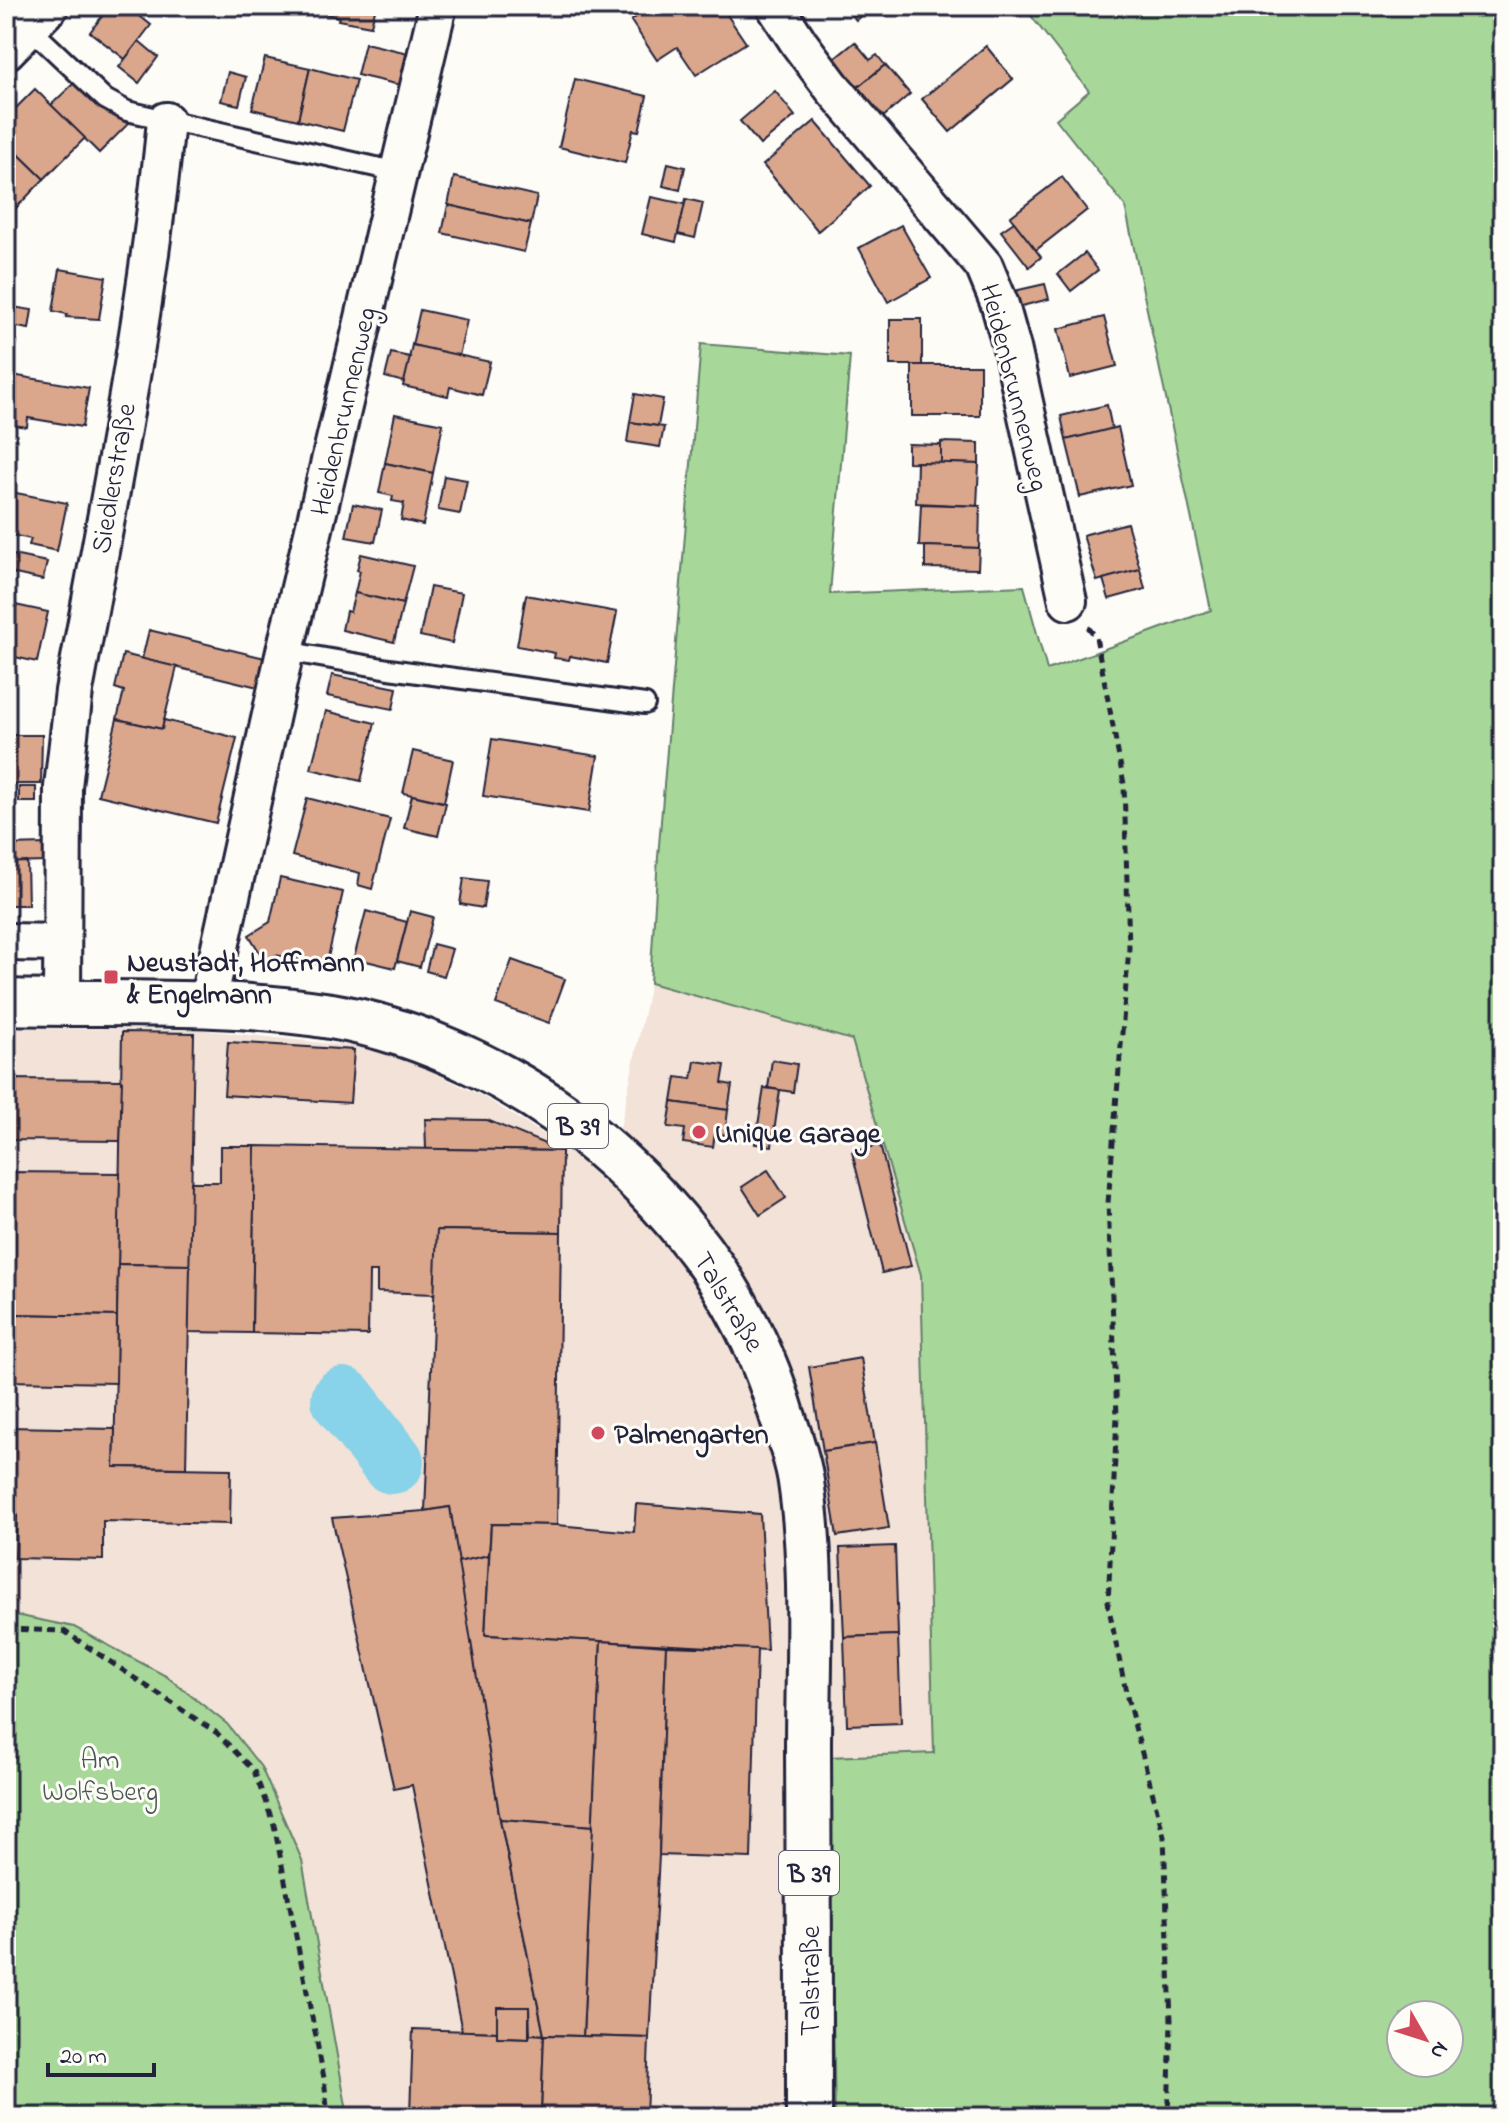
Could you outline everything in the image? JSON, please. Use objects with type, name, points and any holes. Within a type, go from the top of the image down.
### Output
[{"type":"main road","name":"Talstraße","points":[[6,1002],[207,1006],[334,1017],[377,1027],[437,1047],[487,1068],[579,1127],[638,1179],[695,1241],[748,1323],[764,1359],[801,1479],[806,1529],[809,2117]]},
{"type":"street","name":"Heidenbrunnenweg","points":[[207,1006],[285,651],[438,6]]},
{"type":"street","name":"Heidenbrunnenweg","points":[[775,6],[832,87],[984,266],[1000,305],[1012,348],[1068,601]]},
{"type":"street","name":"Siedlerstraße","points":[[62,1003],[63,787],[74,691],[139,323],[166,121]]},
{"type":"street","points":[[6,942],[62,943]]},
{"type":"lane","points":[[26,23],[105,99],[127,111],[398,172]]},
{"type":"lane","points":[[285,651],[389,669],[645,704]]},
{"type":"path","points":[[1068,601],[1096,637],[1124,784],[1129,948],[1108,1203],[1117,1416],[1108,1604],[1127,1697],[1164,1836],[1171,2021],[1168,2117]]},
{"type":"path","points":[[6,1629],[64,1631],[217,1733],[254,1771],[274,1825],[324,2078],[328,2117]]},
{"type":"shaded area","points":[[650,983],[852,1040],[921,1275],[934,1753],[828,1758],[835,2117],[348,2117],[302,1860],[74,1627],[6,1613],[6,1028],[202,1030],[370,1048],[424,1068],[484,1097],[567,1149],[608,1187]]},
{"type":"green space","points":[[1028,6],[1503,6],[1503,2117],[835,2117],[828,1757],[934,1753],[921,1275],[852,1040],[650,983],[701,344],[850,356],[830,594],[1024,586],[1047,670],[1211,610],[1125,206],[1056,119],[1089,91],[1032,17]]},
{"type":"green space","name":"Am Wolfsberg","points":[[6,1613],[74,1627],[166,1676],[227,1724],[261,1767],[302,1860],[348,2117],[6,2117]]},
{"type":"building","points":[[110,6],[127,6],[151,25],[125,59],[90,32]]},
{"type":"building","points":[[224,6],[251,6],[249,13]]},
{"type":"building","points":[[324,6],[376,6],[371,26],[338,20],[339,17],[322,13]]},
{"type":"building","points":[[650,6],[721,6],[746,43],[696,75],[677,47],[657,60],[631,21]]},
{"type":"building","points":[[844,6],[872,6],[856,20]]},
{"type":"building","points":[[139,41],[158,57],[139,83],[119,67]]},
{"type":"building","points":[[855,42],[870,60],[877,55],[885,65],[857,88],[833,60]]},
{"type":"building","points":[[365,43],[408,53],[400,85],[357,75]]},
{"type":"building","points":[[986,46],[1013,79],[950,132],[922,99]]},
{"type":"building","points":[[265,58],[310,68],[298,120],[252,109]]},
{"type":"building","points":[[885,65],[910,94],[882,118],[857,88]]},
{"type":"building","points":[[310,68],[356,80],[343,131],[298,120]]},
{"type":"building","points":[[228,72],[246,77],[239,105],[221,101]]},
{"type":"building","points":[[575,79],[647,96],[639,131],[633,130],[625,163],[559,147]]},
{"type":"building","points":[[75,82],[128,124],[99,153],[51,105]]},
{"type":"building","points":[[35,89],[85,138],[44,179],[6,142],[6,118]]},
{"type":"building","points":[[775,91],[795,116],[760,145],[740,121]]},
{"type":"building","points":[[815,121],[870,186],[818,231],[763,165]]},
{"type":"building","points":[[6,142],[44,179],[12,212],[6,206]]},
{"type":"building","points":[[668,163],[685,167],[680,190],[663,186]]},
{"type":"building","points":[[454,177],[537,196],[531,224],[448,205]]},
{"type":"building","points":[[1062,177],[1087,210],[1036,250],[1010,217]]},
{"type":"building","points":[[651,197],[685,204],[676,242],[642,234]]},
{"type":"building","points":[[686,199],[703,203],[695,238],[678,234]]},
{"type":"building","points":[[448,205],[531,224],[524,252],[442,233]]},
{"type":"building","points":[[1014,222],[1041,257],[1029,267],[1001,231]]},
{"type":"building","points":[[901,225],[931,278],[888,302],[859,248]]},
{"type":"building","points":[[1085,253],[1098,270],[1071,291],[1058,274]]},
{"type":"building","points":[[60,269],[106,277],[99,319],[66,317],[67,314],[53,311]]},
{"type":"building","points":[[1045,284],[1049,299],[1018,307],[1014,291]]},
{"type":"building","points":[[6,306],[32,310],[29,329],[6,325]]},
{"type":"building","points":[[420,310],[467,320],[459,356],[412,345]]},
{"type":"building","points":[[1104,317],[1117,366],[1070,378],[1058,329]]},
{"type":"building","points":[[890,319],[922,319],[922,365],[890,365]]},
{"type":"building","points":[[6,339],[17,341],[14,360],[6,359]]},
{"type":"building","points":[[412,345],[490,362],[482,395],[450,387],[448,396],[403,386]]},
{"type":"building","points":[[391,353],[410,357],[404,382],[385,377]]},
{"type":"building","points":[[912,365],[980,365],[980,416],[912,416]]},
{"type":"building","points":[[6,374],[89,388],[82,427],[28,418],[27,427],[6,424]]},
{"type":"building","points":[[635,394],[663,399],[658,426],[630,422]]},
{"type":"building","points":[[1107,405],[1112,429],[1066,440],[1061,416]]},
{"type":"building","points":[[395,414],[443,424],[433,473],[385,463]]},
{"type":"building","points":[[630,422],[664,427],[660,447],[627,442]]},
{"type":"building","points":[[1118,427],[1131,485],[1080,497],[1066,440]]},
{"type":"building","points":[[941,442],[979,443],[979,464],[941,463]]},
{"type":"building","points":[[908,444],[941,445],[941,463],[908,462]]},
{"type":"building","points":[[917,462],[979,464],[977,506],[916,503]]},
{"type":"building","points":[[385,463],[433,473],[423,525],[401,520],[404,503],[392,501],[393,496],[379,493]]},
{"type":"building","points":[[444,476],[467,480],[460,514],[438,510]]},
{"type":"building","points":[[6,491],[67,503],[57,551],[29,545],[31,539],[6,534]]},
{"type":"building","points":[[353,504],[382,510],[375,542],[346,537]]},
{"type":"building","points":[[921,504],[980,506],[979,548],[919,546]]},
{"type":"building","points":[[1127,523],[1140,569],[1097,581],[1083,535]]},
{"type":"building","points":[[925,546],[979,548],[978,569],[925,568]]},
{"type":"building","points":[[8,554],[47,562],[43,580],[6,572]]},
{"type":"building","points":[[361,554],[413,566],[403,604],[355,593]]},
{"type":"building","points":[[1140,569],[1145,589],[1109,599],[1103,579]]},
{"type":"building","points":[[430,587],[462,593],[452,643],[420,636]]},
{"type":"building","points":[[355,593],[403,604],[394,642],[342,630],[346,611],[350,612]]},
{"type":"building","points":[[526,595],[617,612],[607,663],[570,656],[569,660],[554,658],[555,653],[517,646]]},
{"type":"building","points":[[6,603],[48,612],[37,662],[6,655]]},
{"type":"building","points":[[149,630],[265,658],[258,687],[142,659]]},
{"type":"building","points":[[123,654],[177,667],[162,729],[117,719],[124,691],[115,688]]},
{"type":"building","points":[[332,675],[397,688],[393,709],[327,696]]},
{"type":"building","points":[[326,711],[375,723],[361,781],[311,769]]},
{"type":"building","points":[[117,719],[162,729],[164,720],[237,738],[216,823],[98,795]]},
{"type":"building","points":[[6,735],[42,735],[41,784],[6,784]]},
{"type":"building","points":[[492,739],[598,756],[589,812],[483,796]]},
{"type":"building","points":[[413,751],[453,760],[444,802],[403,793]]},
{"type":"building","points":[[19,787],[36,787],[36,802],[19,802]]},
{"type":"building","points":[[412,795],[446,803],[438,836],[404,828]]},
{"type":"building","points":[[307,798],[390,819],[372,889],[358,885],[360,873],[292,856]]},
{"type":"building","points":[[47,844],[47,862],[6,863],[6,845]]},
{"type":"building","points":[[27,862],[28,905],[6,905],[6,863]]},
{"type":"building","points":[[280,878],[343,892],[326,966],[276,955],[265,961],[249,935],[270,922]]},
{"type":"building","points":[[464,878],[487,881],[483,908],[460,904]]},
{"type":"building","points":[[366,911],[407,922],[395,968],[354,958]]},
{"type":"building","points":[[410,911],[433,917],[420,967],[397,961]]},
{"type":"building","points":[[433,944],[452,949],[444,976],[426,971]]},
{"type":"building","points":[[512,960],[565,979],[549,1023],[496,1004]]},
{"type":"building","points":[[122,1032],[194,1033],[190,1265],[118,1264]]},
{"type":"building","points":[[228,1042],[354,1050],[350,1103],[224,1095]]},
{"type":"building","points":[[772,1060],[797,1064],[793,1092],[768,1088]]},
{"type":"building","points":[[695,1061],[725,1065],[722,1083],[732,1085],[728,1110],[672,1102],[676,1077],[692,1079]]},
{"type":"building","points":[[6,1079],[122,1080],[120,1141],[6,1140]]},
{"type":"building","points":[[764,1088],[780,1090],[772,1146],[755,1144]]},
{"type":"building","points":[[672,1102],[728,1110],[725,1135],[715,1133],[713,1147],[683,1143],[685,1129],[668,1127]]},
{"type":"building","points":[[425,1119],[487,1120],[562,1151],[426,1149]]},
{"type":"building","points":[[880,1145],[911,1266],[882,1273],[852,1152]]},
{"type":"building","points":[[220,1146],[255,1146],[252,1333],[188,1332],[191,1182],[220,1182]]},
{"type":"building","points":[[255,1146],[562,1151],[561,1232],[437,1230],[436,1294],[377,1292],[377,1272],[369,1272],[368,1335],[252,1333]]},
{"type":"building","points":[[768,1170],[786,1198],[760,1215],[742,1187]]},
{"type":"building","points":[[6,1172],[120,1173],[117,1316],[6,1314]]},
{"type":"building","points":[[437,1230],[561,1232],[557,1525],[491,1524],[489,1555],[458,1562],[450,1507],[425,1511]]},
{"type":"building","points":[[118,1264],[190,1265],[186,1468],[114,1467]]},
{"type":"building","points":[[6,1314],[117,1316],[116,1383],[6,1381]]},
{"type":"building","points":[[861,1358],[875,1443],[823,1451],[809,1367]]},
{"type":"building","points":[[6,1427],[115,1429],[114,1467],[231,1469],[230,1524],[103,1521],[103,1560],[15,1558],[17,1513],[6,1513]]},
{"type":"building","points":[[875,1443],[889,1528],[837,1536],[823,1451]]},
{"type":"building","points":[[636,1504],[760,1514],[767,1650],[485,1635],[491,1524],[557,1525],[634,1532]]},
{"type":"building","points":[[450,1507],[500,1819],[544,2035],[530,2034],[529,2007],[497,2007],[497,2032],[462,2031],[412,1785],[394,1789],[332,1518]]},
{"type":"building","points":[[895,1546],[898,1635],[844,1637],[840,1548]]},
{"type":"building","points":[[489,1555],[485,1635],[601,1641],[593,1826],[500,1819],[458,1562]]},
{"type":"building","points":[[898,1635],[901,1723],[847,1725],[844,1637]]},
{"type":"building","points":[[601,1641],[666,1646],[649,2038],[583,2036]]},
{"type":"building","points":[[666,1646],[757,1649],[751,1858],[659,1855]]},
{"type":"building","points":[[500,1819],[593,1826],[583,2036],[544,2035]]},
{"type":"building","points":[[497,2007],[529,2007],[529,2038],[497,2037]]},
{"type":"building","points":[[413,2029],[497,2032],[497,2037],[544,2035],[541,2117],[410,2114]]},
{"type":"building","points":[[544,2035],[649,2038],[646,2117],[541,2117]]},
{"type":"waterway","points":[[343,1399],[392,1462]]},
{"type":"place","name":"Neustadt, Hoffmann & Engelmann","points":[[111,977]]},
{"type":"place","name":"Unique Garage","points":[[699,1132]]},
{"type":"place","name":"Palmengarten","points":[[598,1433]]}]
